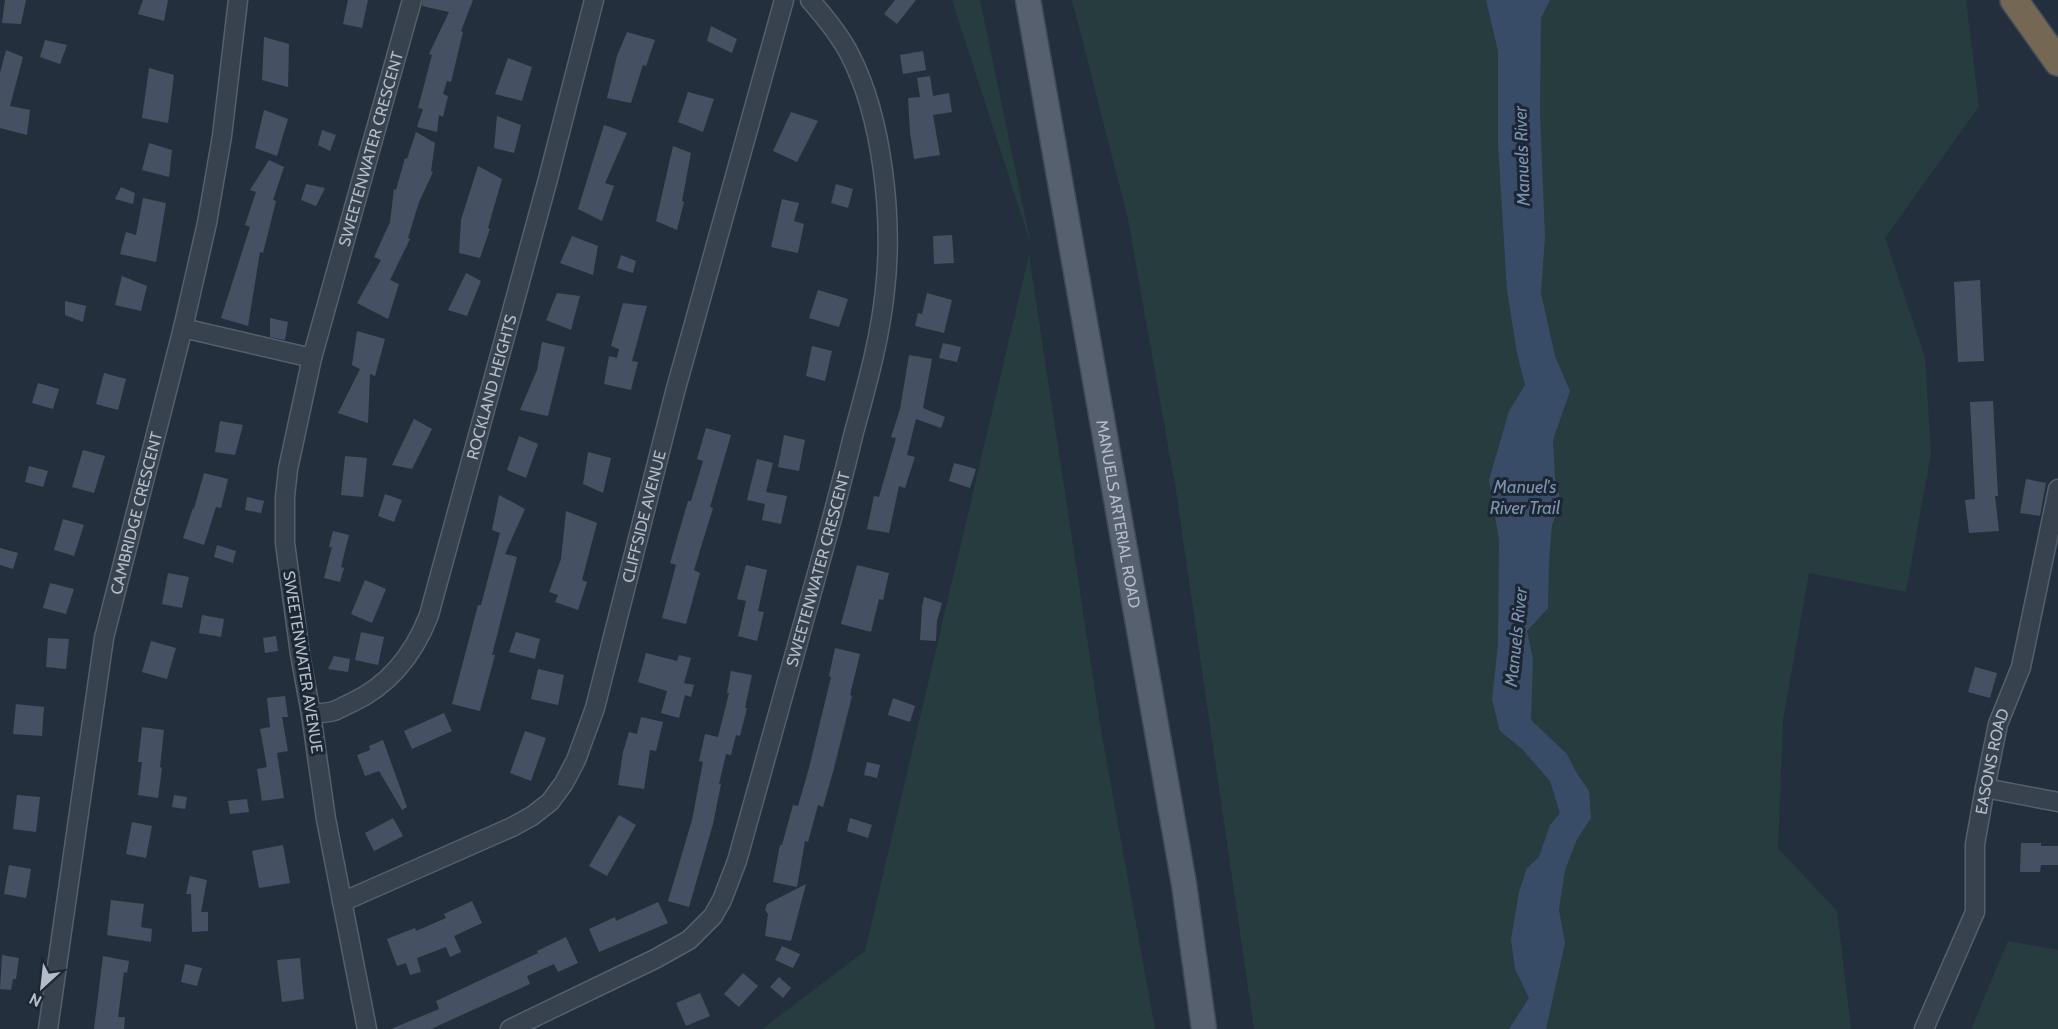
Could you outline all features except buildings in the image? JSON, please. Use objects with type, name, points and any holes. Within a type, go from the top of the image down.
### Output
[{"type":"highway","points":[[2014,0],[2058,62]]},
{"type":"main road","name":"MANUELS ARTERIAL ROAD","points":[[1028,0],[1184,884],[1204,1029]]},
{"type":"street","name":"CAMBRIDGE CRESCENT","points":[[48,1029],[105,638],[207,223],[222,136],[238,0]]},
{"type":"street","name":"SWEETENWATER CRESCENT","points":[[329,296],[412,0]]},
{"type":"street","name":"ROCKLAND HEIGHTS","points":[[311,714],[335,711],[364,697],[382,684],[400,668],[421,634],[429,615],[545,190],[594,0]]},
{"type":"street","name":"CLIFFSIDE AVENUE","points":[[342,902],[532,816],[550,802],[564,783],[576,760],[595,708],[675,392],[784,0]]},
{"type":"street","name":"SWEETENWATER CRESCENT","points":[[510,1029],[689,940],[713,916],[722,900],[737,861],[831,526],[880,329],[888,264],[886,196],[867,99],[849,54],[838,35],[810,0]]},
{"type":"street","name":"SWEETENWATER AVENUE","points":[[329,296],[312,358],[288,469],[284,520],[285,543],[326,819],[367,1029]]},
{"type":"street","points":[[183,328],[312,358]]},
{"type":"street","name":"EASONS ROAD","points":[[1924,1029],[1975,912],[1975,844],[1985,788],[1998,724],[2021,667],[2058,489]]},
{"type":"street","points":[[1985,788],[2058,802]]},
{"type":"green space","points":[[952,0],[980,0],[1031,245]]},
{"type":"green space","points":[[1072,0],[1966,0],[1979,106],[1885,238],[1925,358],[1931,453],[1906,592],[1809,573],[1783,720],[1778,848],[1837,911],[1851,1029],[1254,1029],[1176,491],[1128,219]]},
{"type":"green space","points":[[1029,255],[1101,730],[1155,1029],[762,1029],[865,951]]},
{"type":"green space","points":[[2008,941],[2058,950],[2058,1029],[1971,1029]]},
{"type":"water","name":"Manuel's River Trail","points":[[1486,0],[1550,0],[1541,18],[1540,113],[1545,237],[1541,293],[1555,356],[1570,391],[1553,440],[1555,478],[1561,502],[1552,525],[1548,608],[1527,631],[1533,659],[1531,720],[1567,754],[1589,791],[1591,818],[1577,839],[1565,870],[1559,910],[1565,943],[1546,1029],[1509,1029],[1529,998],[1515,969],[1511,939],[1519,892],[1527,868],[1539,857],[1550,825],[1560,813],[1550,781],[1522,749],[1500,731],[1492,700],[1498,644],[1499,540],[1489,480],[1509,411],[1525,385],[1517,353],[1507,290],[1498,144],[1498,51]]},
{"type":"water label","name":"Manuels River","points":[[1522,156]]},
{"type":"water label","name":"Manuels River","points":[[1516,637]]}]
